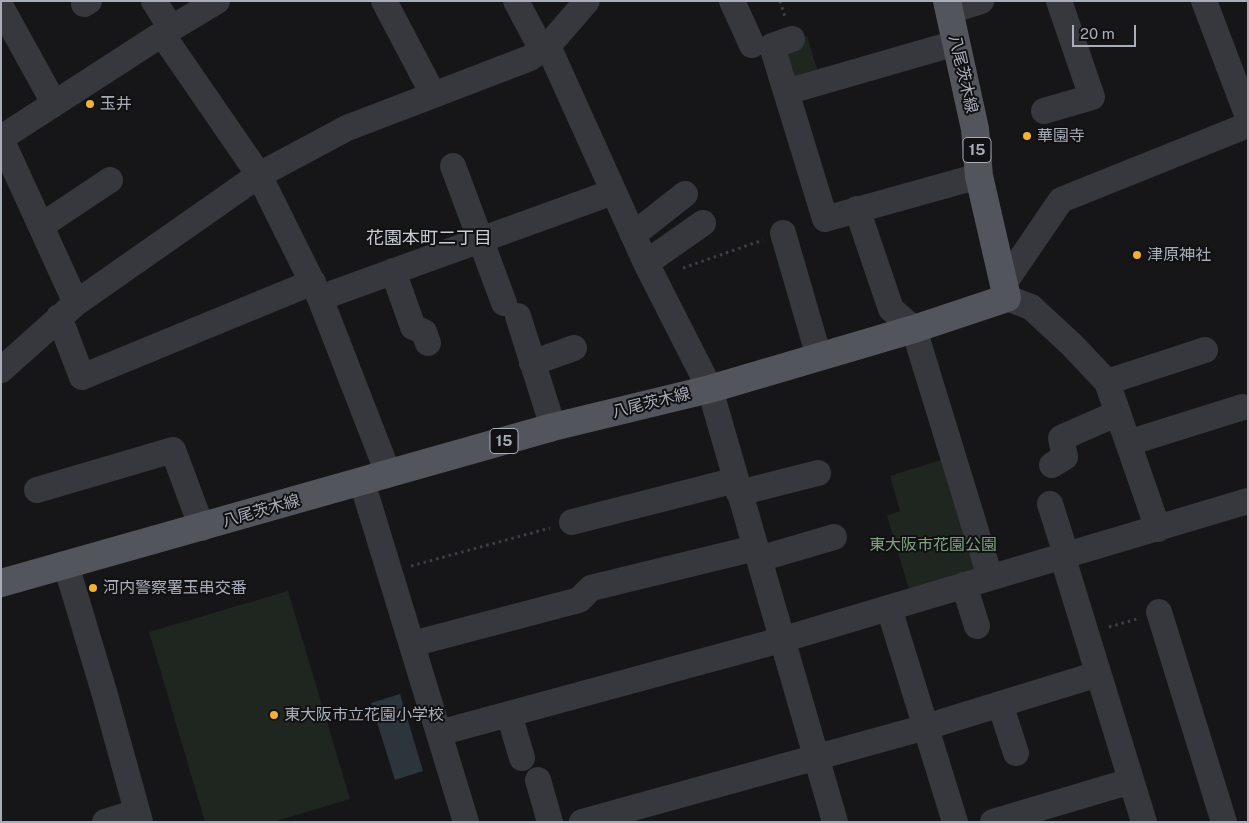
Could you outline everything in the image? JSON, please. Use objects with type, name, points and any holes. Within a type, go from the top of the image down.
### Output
[{"type":"main road","name":"八尾茨木線","points":[[1,583],[202,528],[362,482],[388,472],[553,427],[710,389],[914,329],[1005,292],[979,176],[975,129],[948,6]]},
{"type":"street","points":[[154,1],[166,31],[259,175],[316,290],[388,472]]},
{"type":"street","points":[[217,1],[166,31],[1,138],[41,226],[68,310],[82,377],[316,290],[393,271],[613,192]]},
{"type":"street","points":[[384,1],[432,94]]},
{"type":"street","points":[[516,1],[545,48],[633,235],[710,389],[835,822]]},
{"type":"street","points":[[1,370],[68,310],[259,175],[347,128],[530,58],[545,48],[587,1]]},
{"type":"street","points":[[732,1],[752,45]]},
{"type":"street","points":[[948,6],[981,1]]},
{"type":"street","points":[[1044,111],[1092,97],[1059,1]]},
{"type":"street","points":[[1204,1],[1248,117]]},
{"type":"street","points":[[1,7],[54,103]]},
{"type":"street","points":[[792,39],[772,46],[825,219],[979,176]]},
{"type":"street","points":[[786,92],[956,43]]},
{"type":"street","points":[[1158,529],[1107,382],[1072,345],[1031,307],[1005,292],[1061,200],[1248,125]]},
{"type":"street","points":[[454,166],[481,240],[532,363],[553,427]]},
{"type":"street","points":[[41,226],[110,180]]},
{"type":"street","points":[[633,235],[685,194]]},
{"type":"street","points":[[857,209],[891,309],[914,329],[990,577]]},
{"type":"street","points":[[650,270],[703,223]]},
{"type":"street","points":[[783,233],[819,357]]},
{"type":"street","points":[[393,271],[413,327],[424,332],[428,343]]},
{"type":"street","points":[[532,363],[574,348]]},
{"type":"street","points":[[1107,382],[1205,350]]},
{"type":"street","points":[[1128,443],[1243,407]]},
{"type":"street","points":[[1052,465],[1064,457],[1061,438],[1118,413]]},
{"type":"street","points":[[37,490],[173,450],[202,528]]},
{"type":"street","points":[[572,522],[738,486],[818,473]]},
{"type":"street","points":[[362,482],[466,822]]},
{"type":"street","points":[[1050,504],[1086,634],[1144,822]]},
{"type":"street","points":[[439,733],[781,640],[1064,555],[1158,529],[1246,508]]},
{"type":"street","points":[[412,644],[579,600],[591,588],[834,537]]},
{"type":"street","points":[[66,565],[139,817],[105,822]]},
{"type":"street","points":[[964,585],[977,626]]},
{"type":"street","points":[[889,608],[955,822]]},
{"type":"street","points":[[1159,612],[1224,822]]},
{"type":"street","points":[[582,822],[818,758],[1098,674]]},
{"type":"street","points":[[1000,704],[1016,753]]},
{"type":"street","points":[[509,714],[522,758]]},
{"type":"street","points":[[538,780],[550,822]]},
{"type":"street","points":[[993,822],[1131,781]]},
{"type":"path","points":[[650,270],[783,233]]},
{"type":"path","points":[[390,571],[572,522]]},
{"type":"path","points":[[1086,634],[1159,612]]},
{"type":"green space","points":[[807,36],[820,78],[789,87],[777,47]]},
{"type":"green space","name":"東大阪市花園公園","points":[[944,459],[979,575],[911,596],[887,516],[900,511],[890,476]]},
{"type":"green space","points":[[288,591],[350,799],[273,822],[205,822],[149,632]]},
{"type":"shaded area","points":[[400,694],[423,771],[395,780],[371,703]]},
{"type":"place","name":"玉井","points":[[90,104]]},
{"type":"place","name":"華園寺","points":[[1027,136]]},
{"type":"place","name":"津原神社","points":[[1137,255]]},
{"type":"place","name":"河内警察署玉串交番","points":[[93,588]]},
{"type":"place","name":"東大阪市立花園小学校","points":[[274,715]]},
{"type":"district","name":"花園本町二丁目","points":[[429,238]]}]
